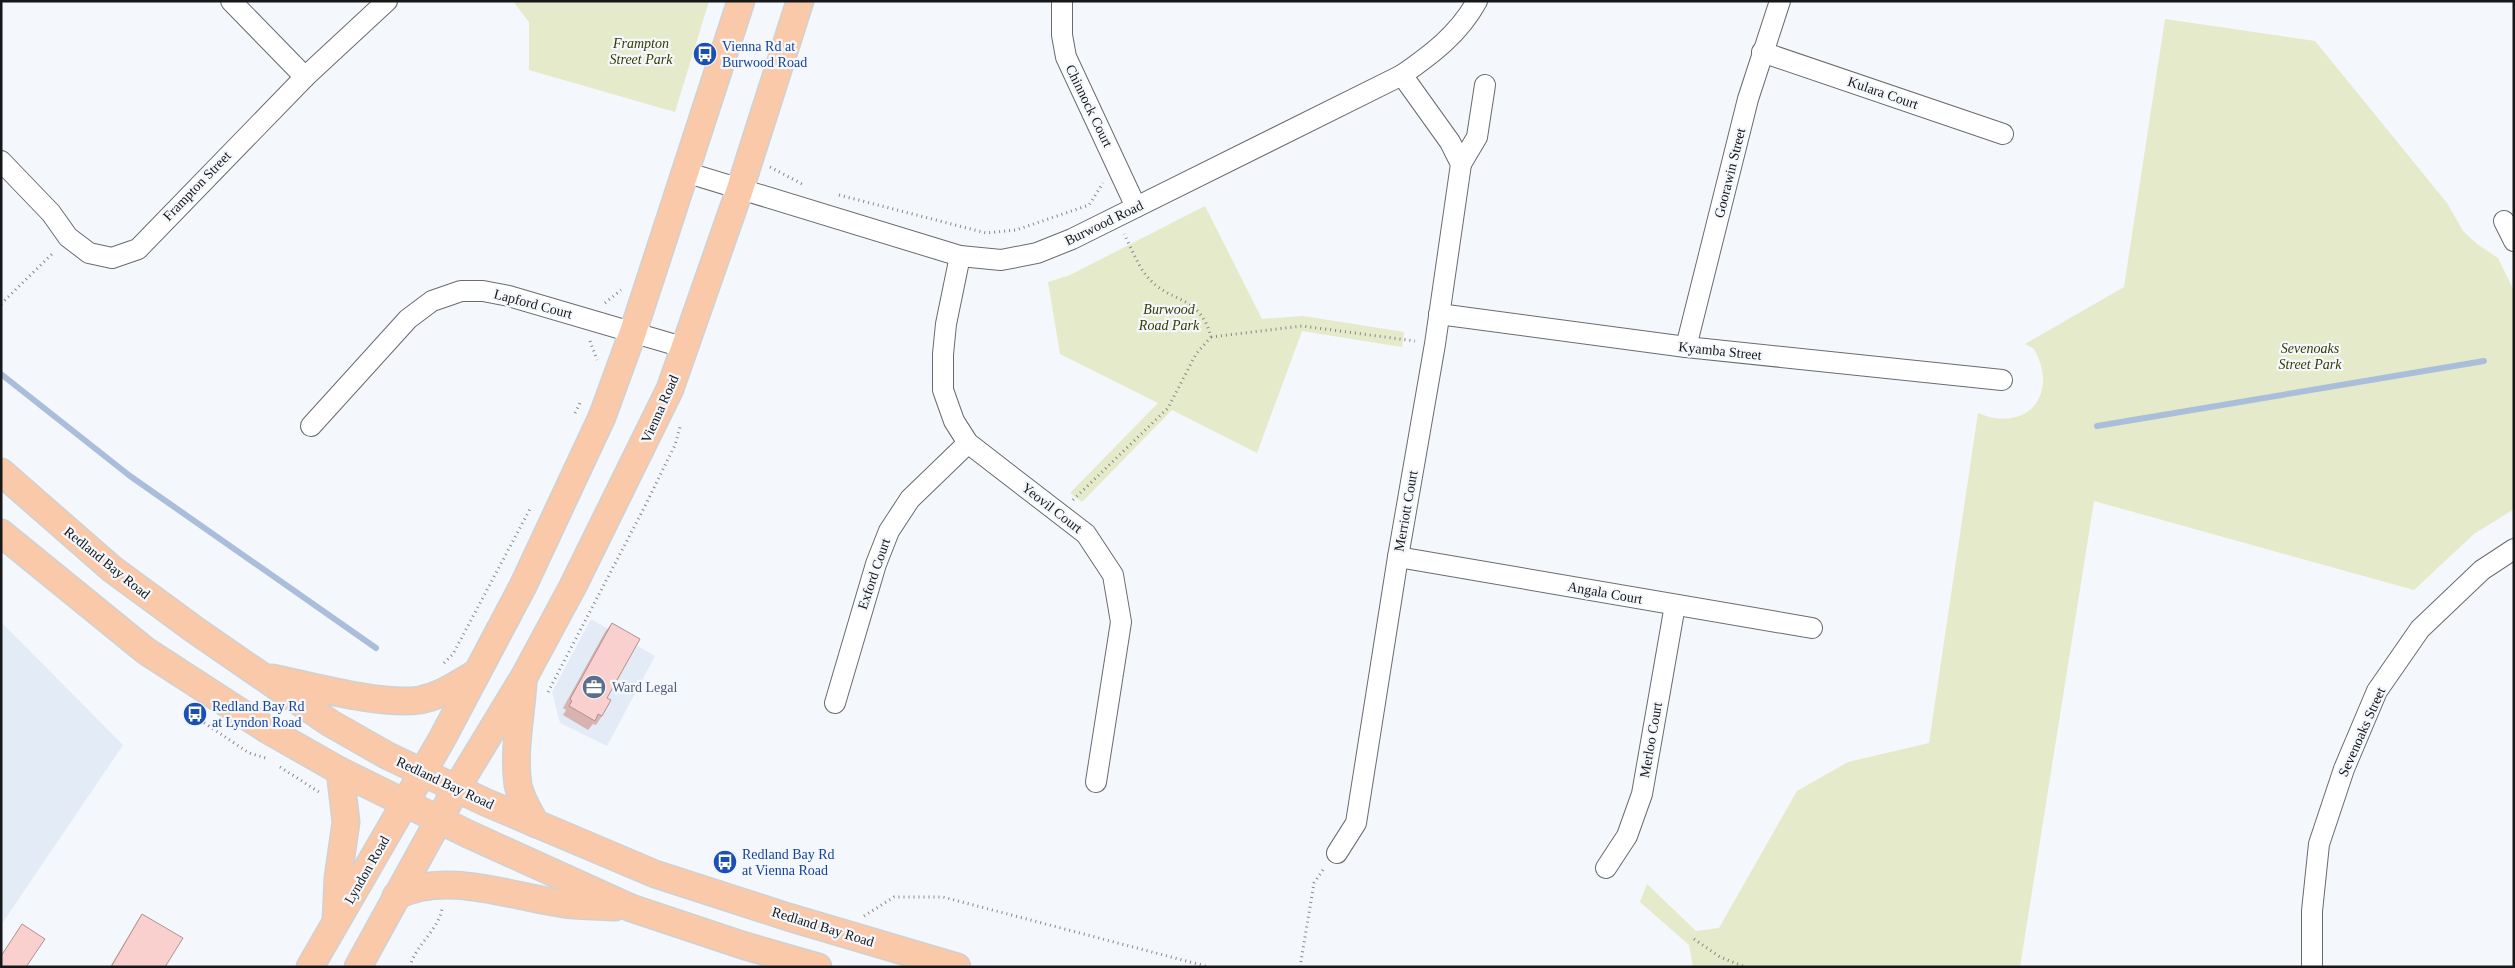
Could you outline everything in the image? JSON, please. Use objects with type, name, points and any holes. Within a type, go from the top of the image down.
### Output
[{"type":"main road","points":[[421,772],[442,739],[523,586],[556,519],[602,417],[633,332],[741,1]]},
{"type":"main road","name":"Vienna Road","points":[[456,789],[524,677],[573,586],[633,468],[670,389],[686,348],[740,189],[800,1]]},
{"type":"main road","name":"Redland Bay Road","points":[[1,472],[112,569],[261,676],[330,723],[421,772],[536,824],[656,874],[838,932],[957,967]]},
{"type":"main road","points":[[1,533],[146,651],[268,730],[340,771],[439,821],[631,908],[742,945],[818,967]]},
{"type":"main road","points":[[261,676],[393,700],[419,700],[441,694],[475,674]]},
{"type":"main road","points":[[524,677],[517,754],[518,785],[524,804],[536,824]]},
{"type":"main road","points":[[336,923],[338,878],[346,822],[340,771]]},
{"type":"main road","name":"Lyndon Road","points":[[310,967],[421,772]]},
{"type":"main road","points":[[358,967],[456,789]]},
{"type":"main road","points":[[396,896],[412,888],[444,884],[566,904],[631,908]]},
{"type":"street","points":[[231,1],[305,77]]},
{"type":"street","name":"Frampton Street","points":[[1,161],[52,213],[68,237],[88,253],[112,258],[138,249],[305,77],[387,1]]},
{"type":"street","name":"Chinnock Court","points":[[1062,1],[1062,35],[1066,57],[1136,207]]},
{"type":"street","name":"Burwood Road","points":[[685,172],[960,256],[1001,260],[1037,253],[1072,239],[1402,75],[1437,51],[1466,21],[1477,1]]},
{"type":"street","name":"Goorawin Street","points":[[1686,347],[1762,52],[1780,1]]},
{"type":"street","name":"Kulara Court","points":[[1762,52],[2003,134]]},
{"type":"street","points":[[1402,75],[1450,142],[1461,164]]},
{"type":"street","name":"Merriott Court","points":[[1336,853],[1356,823],[1398,557],[1435,344],[1461,164],[1477,137],[1485,84]]},
{"type":"street","points":[[2504,221],[2514,241]]},
{"type":"street","name":"Yeovil Court","points":[[960,256],[942,354],[944,390],[954,421],[968,443],[1086,534],[1113,574],[1121,622],[1096,782]]},
{"type":"street","name":"Lapford Court","points":[[312,426],[408,320],[432,301],[460,291],[484,290],[509,296],[686,348]]},
{"type":"street","name":"Kyamba Street","points":[[1439,314],[1686,347],[2002,380]]},
{"type":"street","name":"Exford Court","points":[[835,703],[876,564],[889,532],[910,499],[968,443]]},
{"type":"street","name":"Sevenoaks Street","points":[[2312,967],[2312,911],[2319,844],[2344,769],[2377,691],[2420,629],[2482,570],[2514,549]]},
{"type":"street","name":"Angala Court","points":[[1398,557],[1812,628]]},
{"type":"street","name":"Merloo Court","points":[[1606,868],[1627,836],[1642,794],[1675,605]]},
{"type":"path","points":[[772,158],[770,167],[807,187]]},
{"type":"path","points":[[834,194],[986,233],[1016,230],[1089,205],[1100,184],[1107,179]]},
{"type":"path","points":[[1115,218],[1147,276],[1165,291],[1190,304],[1206,320],[1211,338]]},
{"type":"path","points":[[1,304],[68,237]]},
{"type":"path","points":[[1060,513],[1168,408],[1196,354],[1211,338],[1302,326],[1435,344]]},
{"type":"path","points":[[589,335],[590,346],[598,359],[594,368]]},
{"type":"path","points":[[572,421],[583,395]]},
{"type":"path","points":[[441,666],[453,654],[536,498]]},
{"type":"path","points":[[200,720],[249,753],[269,759]]},
{"type":"path","points":[[277,764],[326,798]]},
{"type":"path","points":[[1300,967],[1314,883],[1336,853]]},
{"type":"path","points":[[838,932],[894,897],[943,897],[1209,967]]},
{"type":"path","points":[[410,967],[424,939],[440,918],[444,902]]},
{"type":"path","points":[[1694,939],[1720,957],[1745,967]]},
{"type":"shaded area","points":[[591,619],[655,656],[607,746],[560,723],[552,692]]},
{"type":"shaded area","points":[[1,622],[123,745],[1,925]]},
{"type":"green space","name":"Frampton Street Park","points":[[513,1],[709,1],[675,112],[529,70],[529,22]]},
{"type":"green space","name":"Sevenoaks Street Park","points":[[2165,19],[2315,41],[2447,203],[2463,231],[2477,244],[2498,258],[2514,291],[2514,509],[2474,534],[2414,590],[2094,501],[2020,967],[1693,967],[1689,945],[1640,902],[1647,884],[1696,931],[1719,928],[1797,791],[1848,762],[1929,743],[1978,413],[1995,418],[2011,418],[2024,414],[2034,406],[2040,395],[2043,381],[2041,366],[2034,349],[2025,344],[2124,287]]},
{"type":"green space","name":"Burwood Road Park","points":[[1205,206],[1262,319],[1303,316],[1404,332],[1402,347],[1302,331],[1257,453],[1172,410],[1082,502],[1070,493],[1158,403],[1060,354],[1048,282],[1070,275]]},
{"type":"building","name":"Ward Legal","points":[[612,623],[640,639],[607,698],[611,700],[602,716],[598,714],[595,721],[569,706],[572,701],[570,699]]},
{"type":"building","points":[[142,914],[183,938],[165,967],[111,967]]},
{"type":"building","points":[[22,924],[45,939],[26,967],[1,967],[1,956]]},
{"type":"waterway","points":[[2097,426],[2484,361]]},
{"type":"waterway","points":[[1,374],[130,476],[376,648]]},
{"type":"place","name":"Vienna Rd at Burwood Road","points":[[705,54]]},
{"type":"place","name":"Ward Legal","points":[[594,687]]},
{"type":"place","name":"Redland Bay Rd at Lyndon Road","points":[[195,714]]},
{"type":"place","name":"Redland Bay Rd at Vienna Road","points":[[725,862]]}]
